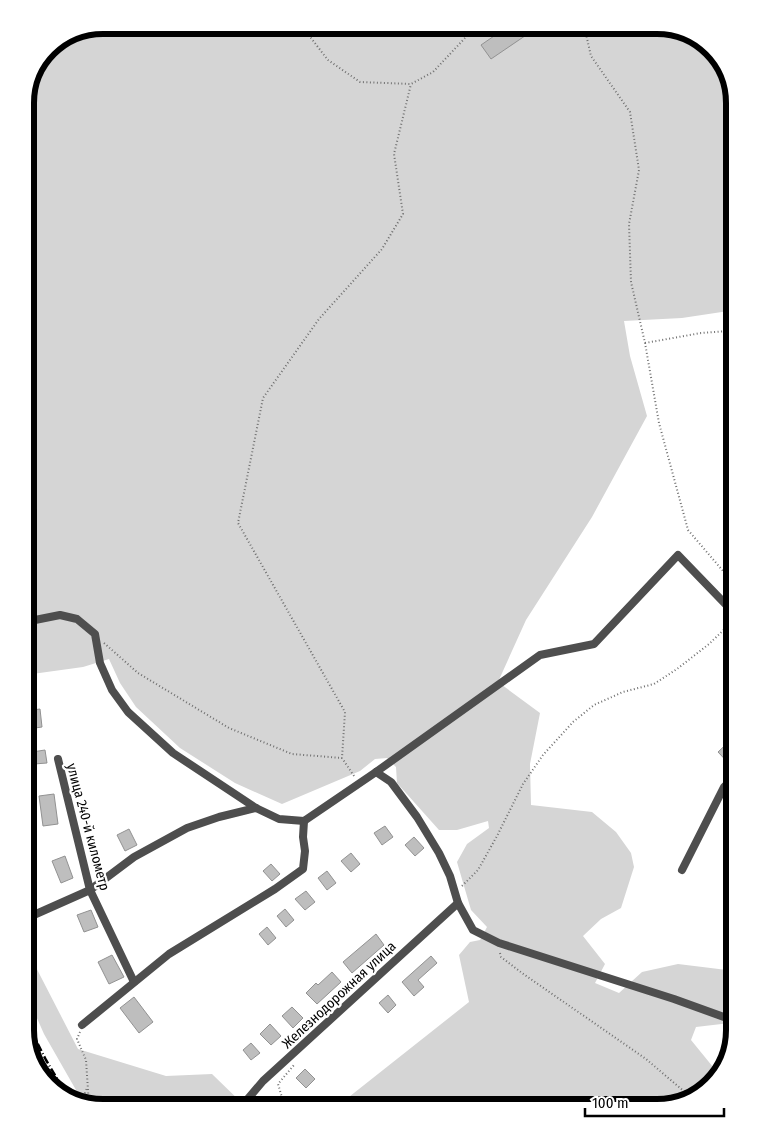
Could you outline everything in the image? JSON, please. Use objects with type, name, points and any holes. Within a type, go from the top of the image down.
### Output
[{"type":"street","points":[[34,620],[60,615],[77,619],[95,634],[100,663],[112,690],[128,712],[173,754],[256,808],[279,819],[304,821],[540,655],[594,644],[678,554],[726,605]]},
{"type":"street","name":"улица 240-й километр","points":[[58,759],[90,890],[134,982]]},
{"type":"street","points":[[376,772],[391,782],[417,817],[439,853],[450,876],[458,903],[473,930],[498,943],[674,999],[726,1018]]},
{"type":"street","points":[[682,870],[726,785]]},
{"type":"street","points":[[34,914],[90,890],[134,857],[187,828],[219,817],[256,808]]},
{"type":"street","points":[[82,1025],[169,954],[275,889],[303,869],[305,851],[303,838],[304,821]]},
{"type":"street","name":"Железнодорожная улица","points":[[248,1099],[263,1081],[458,903]]},
{"type":"path","points":[[307,34],[328,60],[360,82],[411,84],[433,72],[468,34]]},
{"type":"path","points":[[586,34],[590,56],[630,112],[639,170],[629,224],[631,282],[645,343],[659,423],[688,530],[726,574]]},
{"type":"path","points":[[359,783],[342,758],[345,712],[238,523],[263,398],[319,319],[382,249],[403,214],[394,154],[411,84]]},
{"type":"path","points":[[645,343],[726,331]]},
{"type":"path","points":[[455,893],[478,870],[524,784],[543,756],[573,722],[594,705],[623,692],[654,684],[710,644],[726,628]]},
{"type":"path","points":[[95,634],[138,673],[228,728],[292,754],[342,758]]},
{"type":"path","points":[[498,943],[501,957],[646,1059],[686,1093]]},
{"type":"path","points":[[82,1025],[77,1040],[86,1060],[88,1098]]},
{"type":"path","points":[[282,1099],[278,1084],[295,1064],[295,1052]]},
{"type":"path","points":[[84,1097],[88,1086]]},
{"type":"shaded area","points":[[103,34],[662,34],[684,39],[706,54],[721,76],[726,94],[726,311],[682,318],[624,321],[630,356],[647,416],[592,517],[526,620],[498,682],[540,713],[530,764],[531,805],[592,812],[616,832],[631,853],[634,867],[621,908],[601,919],[583,936],[605,964],[595,983],[619,993],[642,972],[678,964],[726,970],[726,1023],[696,1027],[691,1040],[715,1068],[706,1079],[684,1094],[666,1099],[346,1099],[469,1002],[459,955],[470,942],[480,940],[487,927],[471,910],[457,862],[467,844],[489,828],[488,821],[457,830],[439,830],[397,783],[396,767],[387,758],[375,759],[360,771],[282,804],[235,783],[180,748],[136,707],[120,683],[109,659],[83,667],[34,674],[34,98],[39,76],[54,54],[76,39],[89,35]]},
{"type":"shaded area","points":[[34,963],[78,1049],[166,1076],[212,1074],[238,1099],[98,1099],[81,1096],[44,1034],[34,1011]]},
{"type":"building","points":[[497,34],[528,34],[491,59],[481,45]]},
{"type":"building","points":[[40,709],[42,727],[34,728],[34,710]]},
{"type":"building","points":[[726,744],[726,760],[718,752]]},
{"type":"building","points":[[45,750],[47,763],[34,764],[34,752]]},
{"type":"building","points":[[54,794],[58,824],[43,826],[39,796]]},
{"type":"building","points":[[385,826],[393,837],[382,845],[374,833]]},
{"type":"building","points":[[129,829],[137,845],[125,851],[117,835]]},
{"type":"building","points":[[414,837],[424,848],[415,856],[405,845]]},
{"type":"building","points":[[351,853],[360,864],[351,872],[341,861]]},
{"type":"building","points":[[65,856],[73,878],[61,883],[52,861]]},
{"type":"building","points":[[271,864],[280,874],[272,881],[263,871]]},
{"type":"building","points":[[327,871],[336,883],[327,890],[318,878]]},
{"type":"building","points":[[306,891],[315,902],[305,910],[295,899]]},
{"type":"building","points":[[285,909],[294,920],[286,927],[277,916]]},
{"type":"building","points":[[91,910],[98,927],[84,932],[77,915]]},
{"type":"building","points":[[267,927],[276,938],[268,945],[259,934]]},
{"type":"building","points":[[376,934],[384,945],[352,973],[343,962]]},
{"type":"building","points":[[112,955],[124,977],[109,984],[98,962]]},
{"type":"building","points":[[431,956],[437,963],[418,980],[424,987],[414,996],[402,982]]},
{"type":"building","points":[[332,972],[341,982],[317,1004],[306,993]]},
{"type":"building","points":[[388,995],[396,1005],[388,1013],[379,1003]]},
{"type":"building","points":[[134,997],[153,1022],[139,1033],[120,1008]]},
{"type":"building","points":[[292,1007],[303,1018],[293,1028],[282,1016]]},
{"type":"building","points":[[270,1024],[281,1036],[271,1045],[260,1034]]},
{"type":"building","points":[[251,1043],[260,1053],[251,1060],[243,1050]]},
{"type":"building","points":[[305,1069],[315,1079],[306,1088],[296,1078]]},
{"type":"railway","points":[[34,1037],[60,1085]]}]
